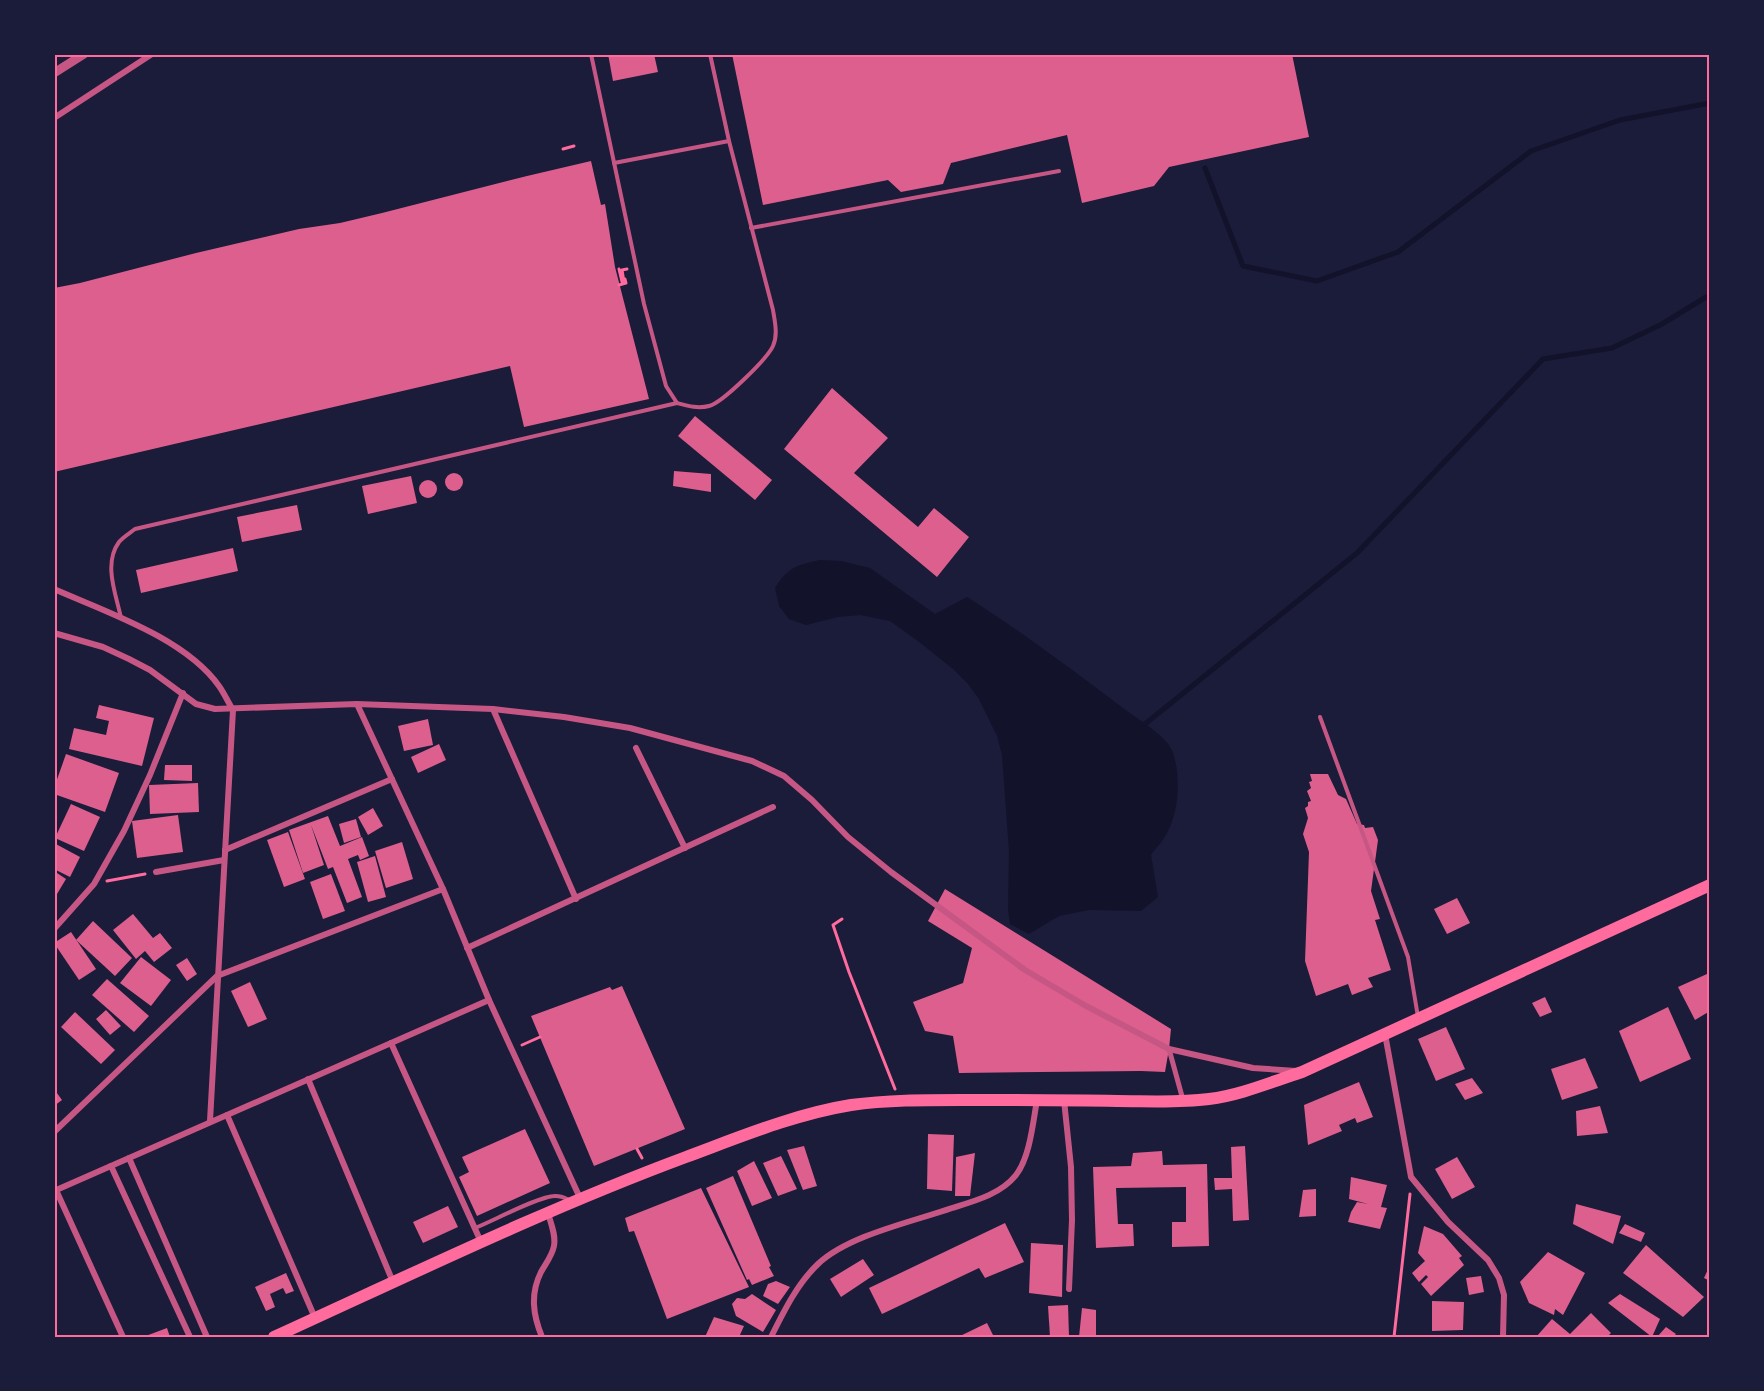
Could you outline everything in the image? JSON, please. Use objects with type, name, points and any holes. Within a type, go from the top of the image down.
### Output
[{"type":"main road","points":[[274,1337],[548,1213],[668,1163],[801,1117],[852,1105],[901,1101],[1184,1101],[1210,1099],[1240,1092],[1302,1072],[1710,885]]},
{"type":"street","points":[[54,73],[84,54]]},
{"type":"street","points":[[54,118],[152,54]]},
{"type":"street","points":[[54,589],[163,638],[196,662],[218,684],[233,710],[210,1121]]},
{"type":"street","points":[[54,633],[102,647],[129,659],[150,670],[196,704],[215,709],[357,704],[493,710],[610,724],[752,761],[784,776],[812,800],[848,837],[891,872],[1025,970],[1086,1006],[1169,1049],[1253,1068],[1302,1072]]},
{"type":"street","points":[[54,929],[94,884],[124,831],[150,775],[183,693]]},
{"type":"street","points":[[357,704],[443,889],[577,1201]]},
{"type":"street","points":[[493,710],[576,899]]},
{"type":"street","points":[[636,748],[685,848]]},
{"type":"street","points":[[225,850],[392,779]]},
{"type":"street","points":[[467,948],[773,807]]},
{"type":"street","points":[[156,872],[224,860]]},
{"type":"street","points":[[54,1131],[217,976],[443,889]]},
{"type":"street","points":[[123,1337],[55,1190],[489,1000]]},
{"type":"street","points":[[1385,1033],[1411,1177],[1448,1222],[1488,1260],[1499,1278],[1504,1295],[1503,1337]]},
{"type":"street","points":[[391,1043],[481,1242]]},
{"type":"street","points":[[1169,1049],[1184,1101]]},
{"type":"street","points":[[308,1079],[393,1282]]},
{"type":"street","points":[[771,1337],[799,1286],[819,1263],[843,1247],[872,1234],[979,1200],[1001,1189],[1017,1174],[1029,1147],[1037,1100]]},
{"type":"street","points":[[1064,1101],[1071,1178],[1069,1289]]},
{"type":"street","points":[[226,1115],[315,1318]]},
{"type":"street","points":[[129,1158],[207,1337]]},
{"type":"street","points":[[111,1166],[189,1337]]},
{"type":"street","points":[[542,1337],[533,1304],[537,1280],[551,1256],[554,1245],[554,1232],[548,1213]]},
{"type":"lane","points":[[591,54],[642,295],[666,386],[678,403]]},
{"type":"lane","points":[[122,618],[111,572],[112,554],[120,540],[135,529],[678,403],[695,408],[711,406],[723,399],[772,348],[776,329],[729,141],[710,54]]},
{"type":"lane","points":[[614,163],[729,141]]},
{"type":"lane","points":[[752,228],[1059,171]]},
{"type":"lane","points":[[1320,717],[1407,957],[1419,1018]]},
{"type":"lane","points":[[475,1228],[553,1196],[577,1201]]},
{"type":"path","points":[[564,149],[574,146]]},
{"type":"path","points":[[618,268],[623,268],[626,283],[620,284],[618,268]]},
{"type":"path","points":[[620,284],[624,282],[622,270]]},
{"type":"path","points":[[94,884],[156,872]]},
{"type":"path","points":[[842,919],[833,925],[841,951],[901,1101]]},
{"type":"path","points":[[512,1049],[540,1037]]},
{"type":"path","points":[[1394,1337],[1411,1177]]},
{"type":"shaded area","points":[[820,560],[841,561],[870,568],[935,614],[967,597],[1046,651],[1165,740],[1176,762],[1178,794],[1171,824],[1164,839],[1151,855],[1158,897],[1141,911],[1089,910],[1059,916],[1029,934],[1010,924],[1008,910],[1009,851],[1002,755],[997,736],[979,699],[953,669],[890,621],[860,615],[838,617],[806,625],[789,619],[779,606],[775,588],[789,571]]},
{"type":"building","points":[[608,54],[654,54],[658,72],[613,81]]},
{"type":"building","points":[[732,54],[1292,54],[1309,137],[1169,167],[1154,186],[1082,203],[1067,135],[951,163],[943,184],[901,192],[888,180],[763,205]]},
{"type":"building","points":[[591,161],[601,205],[605,204],[615,267],[649,399],[524,427],[510,366],[54,472],[54,288],[299,229],[340,223]]},
{"type":"building","points":[[832,388],[888,438],[854,473],[918,527],[934,508],[969,537],[937,577],[784,449]]},
{"type":"building","points":[[695,416],[772,480],[755,500],[678,436]]},
{"type":"building","points":[[674,471],[711,474],[711,492],[673,486]]},
{"type":"building","points":[[454,473],[460,476],[463,482],[460,488],[454,491],[448,488],[445,482],[448,476]]},
{"type":"building","points":[[411,476],[417,503],[368,514],[362,486]]},
{"type":"building","points":[[428,480],[434,483],[437,489],[434,495],[428,498],[422,495],[419,489],[422,483]]},
{"type":"building","points":[[297,505],[302,530],[242,542],[237,517]]},
{"type":"building","points":[[233,548],[238,571],[141,593],[136,570]]},
{"type":"building","points":[[99,705],[154,718],[142,766],[69,749],[74,728],[106,735],[109,721],[96,718]]},
{"type":"building","points":[[428,719],[433,745],[404,751],[398,726]]},
{"type":"building","points":[[439,744],[446,760],[418,773],[411,757]]},
{"type":"building","points":[[66,754],[119,773],[105,812],[54,794]]},
{"type":"building","points":[[165,765],[192,765],[192,781],[164,780]]},
{"type":"building","points":[[1310,774],[1328,774],[1338,795],[1346,799],[1357,824],[1364,825],[1365,828],[1373,827],[1378,840],[1371,891],[1380,919],[1375,920],[1391,970],[1368,978],[1373,987],[1352,995],[1348,984],[1316,996],[1305,961],[1309,852],[1303,834],[1308,818],[1305,808],[1311,801],[1307,791],[1311,788]]},
{"type":"building","points":[[198,783],[199,812],[150,814],[149,785]]},
{"type":"building","points":[[71,804],[100,817],[84,851],[55,838]]},
{"type":"building","points":[[373,808],[383,826],[368,835],[358,817]]},
{"type":"building","points":[[178,815],[183,852],[137,858],[132,821]]},
{"type":"building","points":[[328,816],[340,846],[362,837],[369,856],[360,860],[358,855],[348,859],[362,897],[347,903],[333,867],[328,869],[311,825],[324,865],[303,873],[289,830]]},
{"type":"building","points":[[356,819],[361,837],[344,843],[339,824]]},
{"type":"building","points":[[288,832],[305,879],[284,887],[267,840]]},
{"type":"building","points":[[402,842],[413,879],[386,888],[375,851]]},
{"type":"building","points":[[54,843],[80,857],[70,877],[54,869]]},
{"type":"building","points":[[375,856],[386,897],[368,902],[357,862]]},
{"type":"building","points":[[54,871],[66,879],[57,894],[54,892]]},
{"type":"building","points":[[331,874],[345,911],[323,919],[310,882]]},
{"type":"building","points":[[945,889],[1171,1029],[1165,1072],[959,1073],[953,1036],[925,1031],[913,1002],[963,983],[972,948],[928,921]]},
{"type":"building","points":[[1457,898],[1470,923],[1447,934],[1434,909]]},
{"type":"building","points":[[133,914],[153,938],[160,933],[172,948],[154,962],[145,951],[136,959],[113,930]]},
{"type":"building","points":[[93,921],[132,958],[115,976],[76,940]]},
{"type":"building","points":[[71,932],[96,969],[79,980],[54,943]]},
{"type":"building","points":[[141,957],[171,980],[151,1006],[120,983]]},
{"type":"building","points":[[187,958],[197,974],[187,981],[176,965]]},
{"type":"building","points":[[1707,974],[1710,978],[1710,1011],[1695,1020],[1678,987]]},
{"type":"building","points":[[107,979],[149,1016],[134,1032],[92,995]]},
{"type":"building","points":[[250,982],[267,1019],[248,1027],[231,991]]},
{"type":"building","points":[[622,986],[685,1129],[594,1166],[531,1016],[610,987],[612,990]]},
{"type":"building","points":[[1545,997],[1552,1012],[1540,1017],[1532,1003]]},
{"type":"building","points":[[1668,1007],[1691,1059],[1640,1082],[1619,1031]]},
{"type":"building","points":[[106,1010],[121,1026],[110,1035],[96,1019]]},
{"type":"building","points":[[75,1012],[115,1050],[101,1064],[61,1027]]},
{"type":"building","points":[[1446,1027],[1465,1069],[1436,1081],[1418,1039]]},
{"type":"building","points":[[1585,1058],[1598,1088],[1562,1100],[1551,1069]]},
{"type":"building","points":[[1472,1078],[1483,1093],[1465,1100],[1455,1084]]},
{"type":"building","points":[[1359,1082],[1373,1117],[1357,1123],[1355,1118],[1339,1125],[1342,1131],[1308,1145],[1304,1105]]},
{"type":"building","points":[[54,1089],[62,1100],[54,1106]]},
{"type":"building","points":[[1600,1106],[1608,1133],[1577,1136],[1576,1111]]},
{"type":"building","points":[[525,1129],[550,1183],[477,1216],[459,1177],[469,1172],[462,1157]]},
{"type":"building","points":[[928,1134],[954,1135],[952,1191],[927,1189]]},
{"type":"building","points":[[804,1146],[817,1186],[803,1190],[787,1150]]},
{"type":"building","points":[[1245,1146],[1249,1220],[1233,1221],[1232,1189],[1215,1190],[1214,1178],[1232,1178],[1231,1147]]},
{"type":"building","points":[[1162,1151],[1163,1165],[1207,1164],[1209,1246],[1172,1247],[1172,1222],[1186,1222],[1186,1187],[1116,1188],[1118,1224],[1133,1224],[1134,1246],[1096,1248],[1093,1167],[1131,1166],[1133,1153]]},
{"type":"building","points":[[975,1153],[970,1196],[955,1196],[956,1157]]},
{"type":"building","points":[[781,1156],[797,1189],[778,1196],[763,1163]]},
{"type":"building","points":[[1457,1157],[1475,1187],[1452,1199],[1435,1169]]},
{"type":"building","points":[[754,1161],[772,1198],[752,1206],[737,1171]]},
{"type":"building","points":[[733,1176],[774,1276],[752,1285],[749,1279],[747,1280],[706,1188]]},
{"type":"building","points":[[1351,1177],[1387,1185],[1381,1207],[1387,1208],[1380,1229],[1348,1222],[1357,1202],[1368,1204],[1349,1199]]},
{"type":"building","points":[[701,1188],[749,1287],[667,1319],[634,1231],[629,1232],[625,1218]]},
{"type":"building","points":[[1316,1189],[1316,1216],[1299,1217],[1303,1190]]},
{"type":"building","points":[[1576,1204],[1621,1216],[1613,1244],[1573,1224]]},
{"type":"building","points":[[448,1206],[458,1227],[423,1243],[413,1222]]},
{"type":"building","points":[[1005,1223],[1024,1262],[985,1278],[979,1268],[882,1314],[869,1288]]},
{"type":"building","points":[[1625,1224],[1645,1233],[1641,1242],[1619,1233]]},
{"type":"building","points":[[1424,1226],[1443,1234],[1462,1256],[1459,1258],[1464,1265],[1431,1296],[1421,1284],[1428,1277],[1426,1275],[1419,1282],[1412,1273],[1425,1261],[1418,1253]]},
{"type":"building","points":[[1031,1243],[1063,1245],[1062,1297],[1029,1293]]},
{"type":"building","points":[[1646,1245],[1704,1297],[1683,1317],[1623,1273]]},
{"type":"building","points":[[1548,1252],[1585,1273],[1563,1315],[1555,1309],[1554,1315],[1529,1303],[1520,1282]]},
{"type":"building","points":[[863,1259],[874,1275],[841,1297],[830,1279]]},
{"type":"building","points":[[1710,1265],[1710,1281],[1704,1278]]},
{"type":"building","points":[[286,1273],[294,1291],[286,1294],[283,1288],[270,1294],[275,1307],[266,1311],[255,1287]]},
{"type":"building","points":[[1481,1276],[1484,1292],[1469,1295],[1466,1278]]},
{"type":"building","points":[[776,1281],[790,1287],[778,1304],[763,1296],[768,1284]]},
{"type":"building","points":[[752,1294],[776,1310],[763,1332],[736,1316],[732,1304],[737,1298],[745,1299]]},
{"type":"building","points":[[1620,1294],[1660,1319],[1652,1337],[1608,1303]]},
{"type":"building","points":[[1432,1301],[1464,1302],[1463,1330],[1432,1331]]},
{"type":"building","points":[[1068,1305],[1069,1337],[1050,1337],[1048,1306]]},
{"type":"building","points":[[1082,1308],[1096,1310],[1096,1337],[1079,1337]]},
{"type":"building","points":[[1591,1313],[1611,1333],[1607,1337],[1536,1337],[1552,1319],[1570,1334]]},
{"type":"building","points":[[714,1317],[744,1326],[739,1337],[705,1337]]},
{"type":"building","points":[[987,1323],[994,1337],[958,1337]]},
{"type":"building","points":[[1666,1327],[1676,1334],[1673,1337],[1657,1337]]},
{"type":"building","points":[[167,1328],[170,1337],[143,1337]]},
{"type":"waterway","points":[[1205,168],[1243,266],[1317,281],[1398,252],[1531,151],[1620,120],[1710,103]]},
{"type":"waterway","points":[[1145,724],[1357,553],[1543,359],[1612,348],[1662,324],[1706,297],[1710,297]]}]
